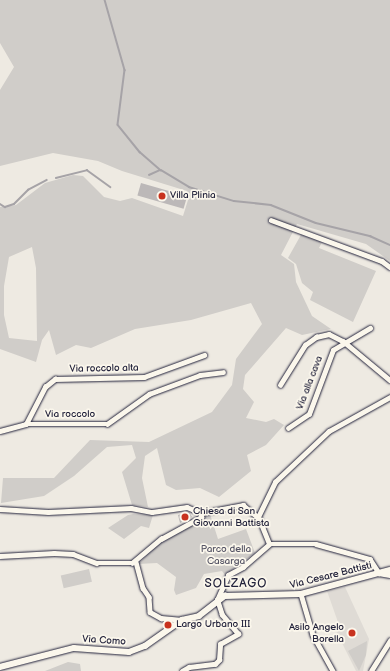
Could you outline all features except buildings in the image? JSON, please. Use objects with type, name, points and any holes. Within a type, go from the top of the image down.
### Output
[{"type":"street","points":[[271,220],[382,261],[390,267]]},
{"type":"street","name":"Via alla cava","points":[[288,428],[307,417],[332,352],[347,344],[370,328]]},
{"type":"street","points":[[280,385],[305,345],[316,337],[329,334],[347,344],[390,380]]},
{"type":"street","name":"Via roccolo alta","points":[[26,424],[45,387],[55,380],[144,377],[204,355]]},
{"type":"street","name":"Via roccolo","points":[[0,431],[26,424],[107,424],[149,394],[200,375],[223,372]]},
{"type":"street","points":[[258,517],[275,482],[312,444],[390,397]]},
{"type":"street","points":[[0,509],[48,512],[131,508],[152,512],[187,507],[201,513],[243,505],[258,517],[269,544]]},
{"type":"street","points":[[0,556],[60,553],[73,554],[96,563],[136,562],[161,539],[198,519],[201,513]]},
{"type":"street","points":[[182,671],[189,667],[215,664],[219,660],[220,644],[238,634],[222,614],[216,600],[228,575],[243,567],[269,544],[316,544],[370,559],[379,573]]},
{"type":"street","points":[[136,562],[143,588],[149,597],[149,609],[161,618],[182,620]]},
{"type":"street","name":"Via Cesare Battisti","points":[[216,600],[241,594],[270,597],[300,594],[390,570]]},
{"type":"street","name":"Via Cesare Battisti","points":[[379,573],[390,575]]},
{"type":"street","points":[[300,594],[313,635],[333,671]]},
{"type":"street","name":"Via Como","points":[[0,667],[74,648],[134,651],[182,620],[199,616],[216,600]]},
{"type":"street","points":[[371,671],[390,640]]},
{"type":"shaded area","name":"Asilo Angelo Borella","points":[[345,587],[369,639],[363,671],[356,671],[334,627],[339,625],[327,591]]},
{"type":"green space","points":[[0,0],[390,0],[390,261],[366,244],[297,224],[281,255],[294,264],[296,282],[312,316],[331,329],[302,335],[286,328],[245,375],[243,389],[254,402],[246,418],[266,422],[274,419],[284,425],[266,445],[247,455],[251,471],[219,497],[200,488],[176,490],[166,485],[157,448],[145,456],[142,478],[148,507],[132,505],[122,472],[136,458],[132,445],[107,447],[74,476],[44,496],[1,503],[3,478],[54,478],[90,440],[149,442],[212,412],[232,385],[236,359],[262,324],[251,303],[191,320],[135,329],[91,348],[76,345],[56,355],[49,330],[42,340],[36,362],[0,349],[0,207],[16,205],[45,183],[73,175],[83,176],[104,197],[120,201],[132,198],[183,216],[188,200],[187,191],[122,171],[98,161],[53,153],[0,166],[0,90],[14,67],[0,43]],"holes":[[[32,247],[36,268],[37,341],[9,338],[4,315],[4,286],[9,257]]]},
{"type":"green space","points":[[302,233],[322,242],[319,248],[376,271],[353,322],[310,300],[313,292],[302,283],[296,264],[288,258]]},
{"type":"green space","name":"Parco della Casarga","points":[[210,514],[218,539],[246,529],[255,553],[225,575],[222,571],[204,574],[196,588],[176,595],[174,590],[176,577],[157,563],[138,564],[162,540]]},
{"type":"green space","points":[[128,515],[153,515],[149,528],[141,526],[124,539],[108,528]]},
{"type":"green space","points":[[89,569],[92,582],[64,588],[61,576]]},
{"type":"green space","points":[[367,641],[366,655],[359,671],[348,651]]},
{"type":"green space","points":[[68,662],[80,664],[81,671],[45,671]]},
{"type":"waterway","points":[[105,0],[125,70],[118,125],[140,152],[161,170],[189,187],[234,201],[271,205],[316,223],[370,236],[390,245]]},
{"type":"waterway","points":[[56,178],[87,170],[110,187]]},
{"type":"waterway","points":[[149,175],[160,170]]},
{"type":"waterway","points":[[0,204],[5,207],[14,204],[28,190],[47,180]]},
{"type":"place","name":"Villa Plinia","points":[[162,196]]},
{"type":"place","name":"Chiesa di San Giovanni Battista","points":[[185,517]]},
{"type":"place","name":"Largo Urbano III","points":[[168,625]]},
{"type":"place","name":"Asilo Angelo Borella","points":[[352,633]]},
{"type":"district","name":"SOLZAGO","points":[[236,584]]}]
